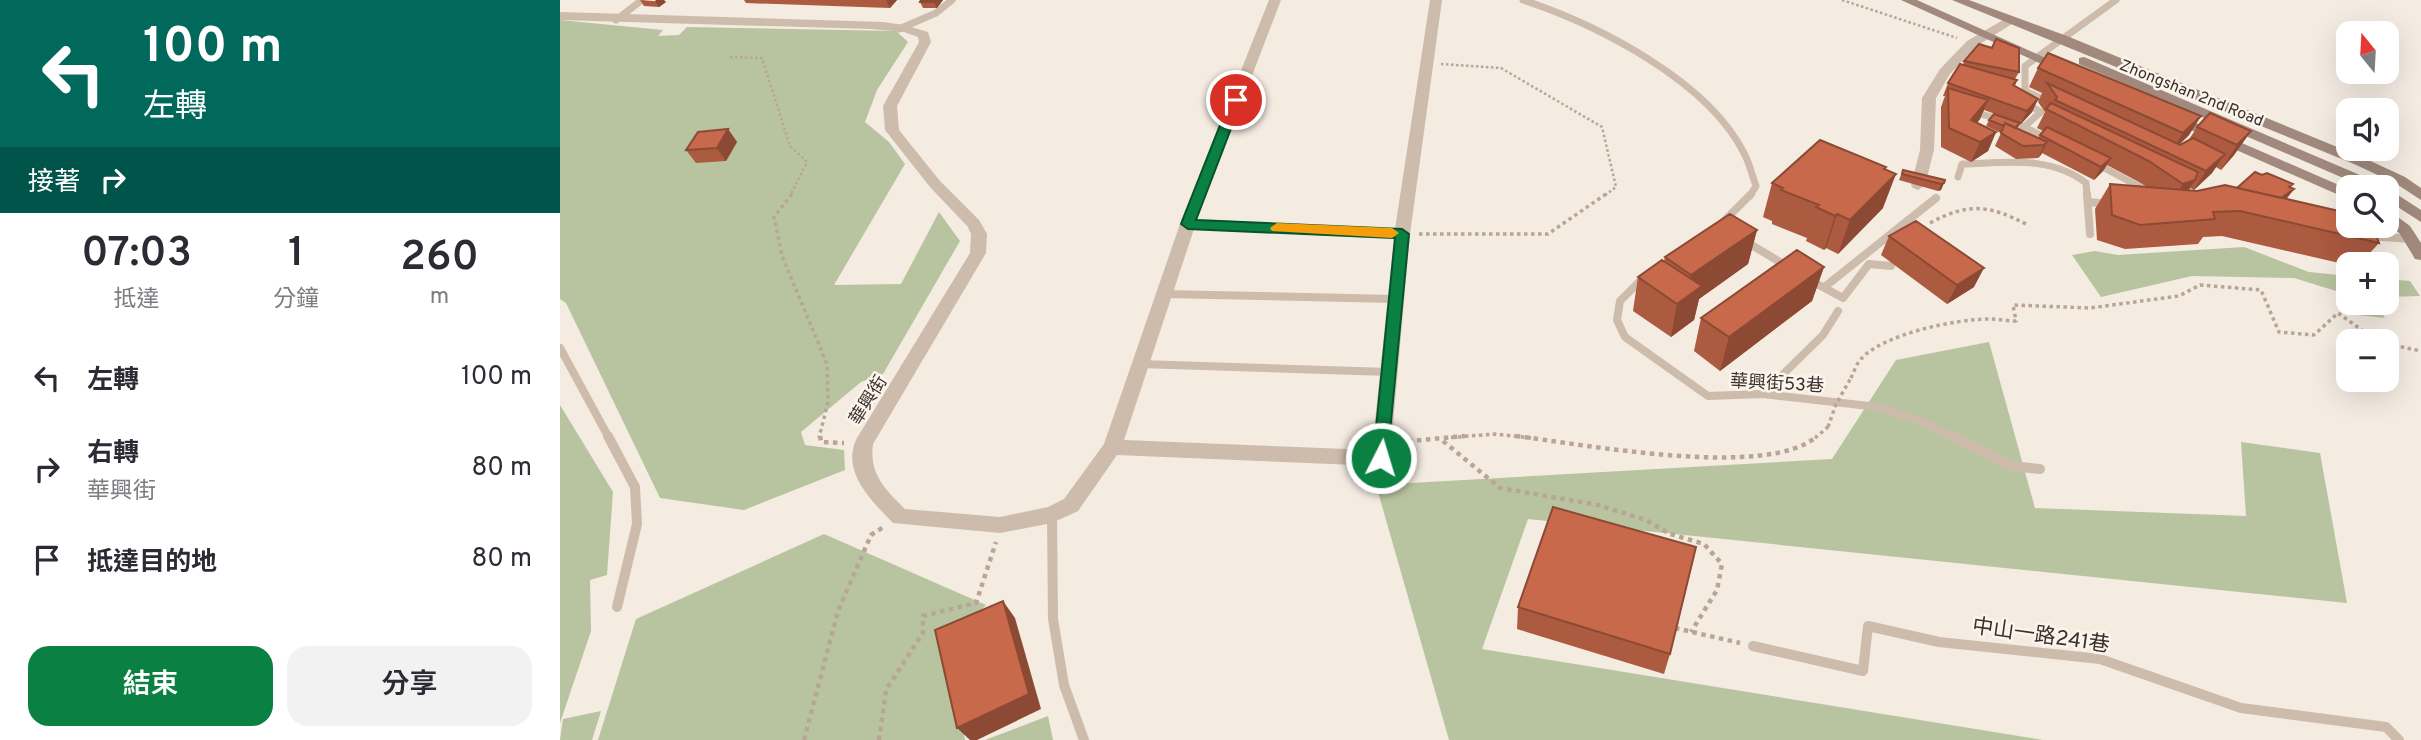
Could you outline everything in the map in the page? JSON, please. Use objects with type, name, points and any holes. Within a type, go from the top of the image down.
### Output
[{"type":"street","points":[[900,517],[1000,525],[1052,515],[1070,505],[1112,447],[1188,224],[1275,0]]},
{"type":"street","points":[[1112,447],[1381,458],[1402,234],[1429,63],[1436,0]]},
{"type":"street","name":"Zhongshan 2nd Road","points":[[1907,0],[1996,28],[2057,43],[2359,161],[2400,180],[2421,195]]},
{"type":"street","name":"Zhongshan 2nd Road","points":[[1933,0],[1996,28]]},
{"type":"street","name":"Zhongshan 2nd Road","points":[[1958,0],[2037,57],[2074,74]]},
{"type":"street","name":"華興街","points":[[560,16],[615,21],[788,21],[899,29],[924,35],[925,42],[890,106],[892,130],[979,233],[978,253],[864,443],[860,459],[862,472],[900,517]]},
{"type":"street","points":[[1918,185],[1935,100],[1945,72],[1971,44],[1996,28]]},
{"type":"street","name":"Zhongshan 2nd Road","points":[[2057,43],[2349,175]]},
{"type":"street","name":"Zhongshan 2nd Road","points":[[2162,112],[2336,189]]},
{"type":"street","points":[[2399,201],[2421,217]]},
{"type":"street","points":[[1188,224],[1402,234]]},
{"type":"street","points":[[2399,226],[2412,239],[2421,255]]},
{"type":"lane","points":[[615,21],[642,0]]},
{"type":"lane","points":[[899,29],[936,13],[952,0]]},
{"type":"lane","points":[[1522,0],[1549,7],[1654,63],[1711,110],[1749,158],[1756,186],[1748,199],[1720,225],[1730,232]]},
{"type":"lane","points":[[2024,127],[2040,112],[2025,103],[2025,66],[2116,0]]},
{"type":"lane","points":[[2025,91],[2061,108]]},
{"type":"lane","points":[[1965,109],[2024,127],[2060,145]]},
{"type":"lane","points":[[2085,158],[2134,182],[2152,195]]},
{"type":"lane","points":[[1958,177],[1962,164],[2047,163],[2077,173],[2086,183],[2090,202],[2090,234]]},
{"type":"lane","points":[[1827,285],[1936,198]]},
{"type":"lane","points":[[2090,202],[2114,205]]},
{"type":"lane","points":[[1741,238],[1817,284],[1827,285],[1843,298],[1869,264],[1891,266]]},
{"type":"lane","points":[[2398,238],[2412,239]]},
{"type":"lane","name":"華興街53巷","points":[[1653,268],[1619,301],[1617,320],[1625,337],[1708,396],[1763,394],[1878,407],[1921,421],[2011,466],[2040,469]]},
{"type":"lane","points":[[1164,294],[1396,299]]},
{"type":"lane","points":[[1763,394],[1823,335],[1838,311]]},
{"type":"lane","points":[[560,348],[635,487],[637,524],[617,607]]},
{"type":"lane","points":[[1140,364],[1389,372]]},
{"type":"lane","points":[[1052,515],[1053,619],[1064,685],[1084,740]]},
{"type":"lane","name":"中山一路241巷","points":[[1753,646],[1863,671],[1868,626],[1939,642],[2100,659],[2241,708],[2386,727],[2399,740]]},
{"type":"path","points":[[1842,0],[1936,31]]},
{"type":"path","points":[[730,57],[762,58],[790,146],[807,162],[796,188],[775,217],[776,243],[828,367],[827,422],[819,438],[821,442],[829,444],[864,443]]},
{"type":"path","points":[[1402,234],[1548,234],[1616,187],[1602,127],[1501,68],[1429,63]]},
{"type":"path","points":[[1910,220],[1924,227],[1951,211],[1986,206],[2000,210],[2028,225]]},
{"type":"path","points":[[1382,443],[1495,434],[1694,457],[1771,456],[1809,444],[1828,427],[1836,404],[1862,357],[1892,338],[1964,322],[1991,319],[2000,322],[2016,321],[2013,305],[2090,308],[2179,296],[2200,285],[2261,290],[2279,332],[2314,335],[2339,313],[2361,329]]},
{"type":"path","points":[[2399,346],[2421,351]]},
{"type":"path","points":[[1441,439],[1500,488],[1519,494],[1598,505],[1646,520],[1670,534],[1704,544],[1722,564],[1717,590],[1691,632]]},
{"type":"path","points":[[804,740],[838,611],[871,536],[900,517]]},
{"type":"path","points":[[879,740],[886,690],[923,633],[923,616],[976,603],[1000,525]]},
{"type":"path","points":[[1675,628],[1753,646]]},
{"type":"green space","points":[[560,20],[663,30],[658,36],[679,35],[687,27],[896,31],[908,42],[877,90],[865,122],[889,142],[905,164],[834,285],[901,284],[939,212],[960,241],[883,374],[861,382],[801,432],[805,445],[844,450],[845,470],[744,510],[660,498],[566,303],[560,299]]},
{"type":"green space","points":[[2244,247],[2309,272],[2336,275],[2336,291],[2294,278],[2192,276],[2101,297],[2072,255],[2095,251],[2118,255]]},
{"type":"green space","points":[[2399,280],[2410,281],[2420,296],[2399,297]]},
{"type":"green space","points":[[2358,315],[2383,315],[2385,318]]},
{"type":"green space","points":[[1989,342],[2035,508],[2246,516],[2241,442],[2320,453],[2347,603],[1528,519],[1482,649],[2043,740],[1449,740],[1376,485],[1832,459],[1896,360]]},
{"type":"green space","points":[[560,405],[613,492],[607,575],[590,580],[591,631],[560,723]]},
{"type":"green space","points":[[824,534],[986,605],[947,646],[965,740],[598,740],[636,619]]},
{"type":"green space","points":[[601,711],[592,740],[560,740],[563,719]]},
{"type":"green space","points":[[1048,716],[1053,740],[985,740]]},
{"type":"building","points":[[1996,39],[2019,48],[2019,72],[1964,61],[1979,44],[1992,48]]},
{"type":"building","points":[[2048,53],[2201,116],[2183,133],[2038,68]]},
{"type":"building","points":[[1960,64],[2017,80],[2013,85],[2038,99],[2027,111],[1948,83]]},
{"type":"building","points":[[2047,83],[2180,145],[2193,138],[2225,154],[2206,171],[2055,100],[2057,97]]},
{"type":"building","points":[[1948,88],[1988,100],[1971,120],[1996,132],[1980,142],[1949,128]]},
{"type":"building","points":[[2051,103],[2198,172],[2195,180],[2183,184],[2149,161],[2046,109]]},
{"type":"building","points":[[2210,113],[2251,131],[2237,145],[2197,127]]},
{"type":"building","points":[[1994,114],[2020,123],[2015,128],[2005,123],[2004,126],[1989,120]]},
{"type":"building","points":[[2005,123],[2047,142],[2044,145],[2023,146],[2001,133]]},
{"type":"building","points":[[2047,127],[2111,158],[2101,167],[2040,135]]},
{"type":"building","points":[[728,129],[717,148],[686,150],[698,132]]},
{"type":"building","points":[[1820,140],[1886,167],[1884,169],[1896,174],[1850,220],[1816,207],[1819,205],[1781,190],[1783,188],[1772,183]]},
{"type":"building","points":[[1903,170],[1945,180],[1941,184],[1902,174]]},
{"type":"building","points":[[2255,172],[2262,175],[2267,173],[2293,184],[2289,187],[2294,189],[2281,198],[2237,188]]},
{"type":"building","points":[[2110,184],[2197,191],[2225,185],[2336,210],[2336,233],[2240,211],[2213,212],[2215,219],[2140,225],[2112,215]]},
{"type":"building","points":[[1730,214],[1757,230],[1691,275],[1665,257]]},
{"type":"building","points":[[1916,221],[1984,268],[1957,285],[1889,236]]},
{"type":"building","points":[[2357,238],[2377,238],[2379,243]]},
{"type":"building","points":[[1797,250],[1824,267],[1729,337],[1701,318]]},
{"type":"building","points":[[1662,260],[1702,286],[1677,304],[1638,277]]},
{"type":"building","points":[[1553,507],[1696,547],[1670,654],[1518,607]]},
{"type":"building","points":[[1003,601],[1029,694],[957,728],[935,630]]},
{"type":"slow traffic","points":[[1277,228],[1392,233]]},
{"type":"route","points":[[1236,100],[1188,224],[1402,234],[1381,458]]}]
